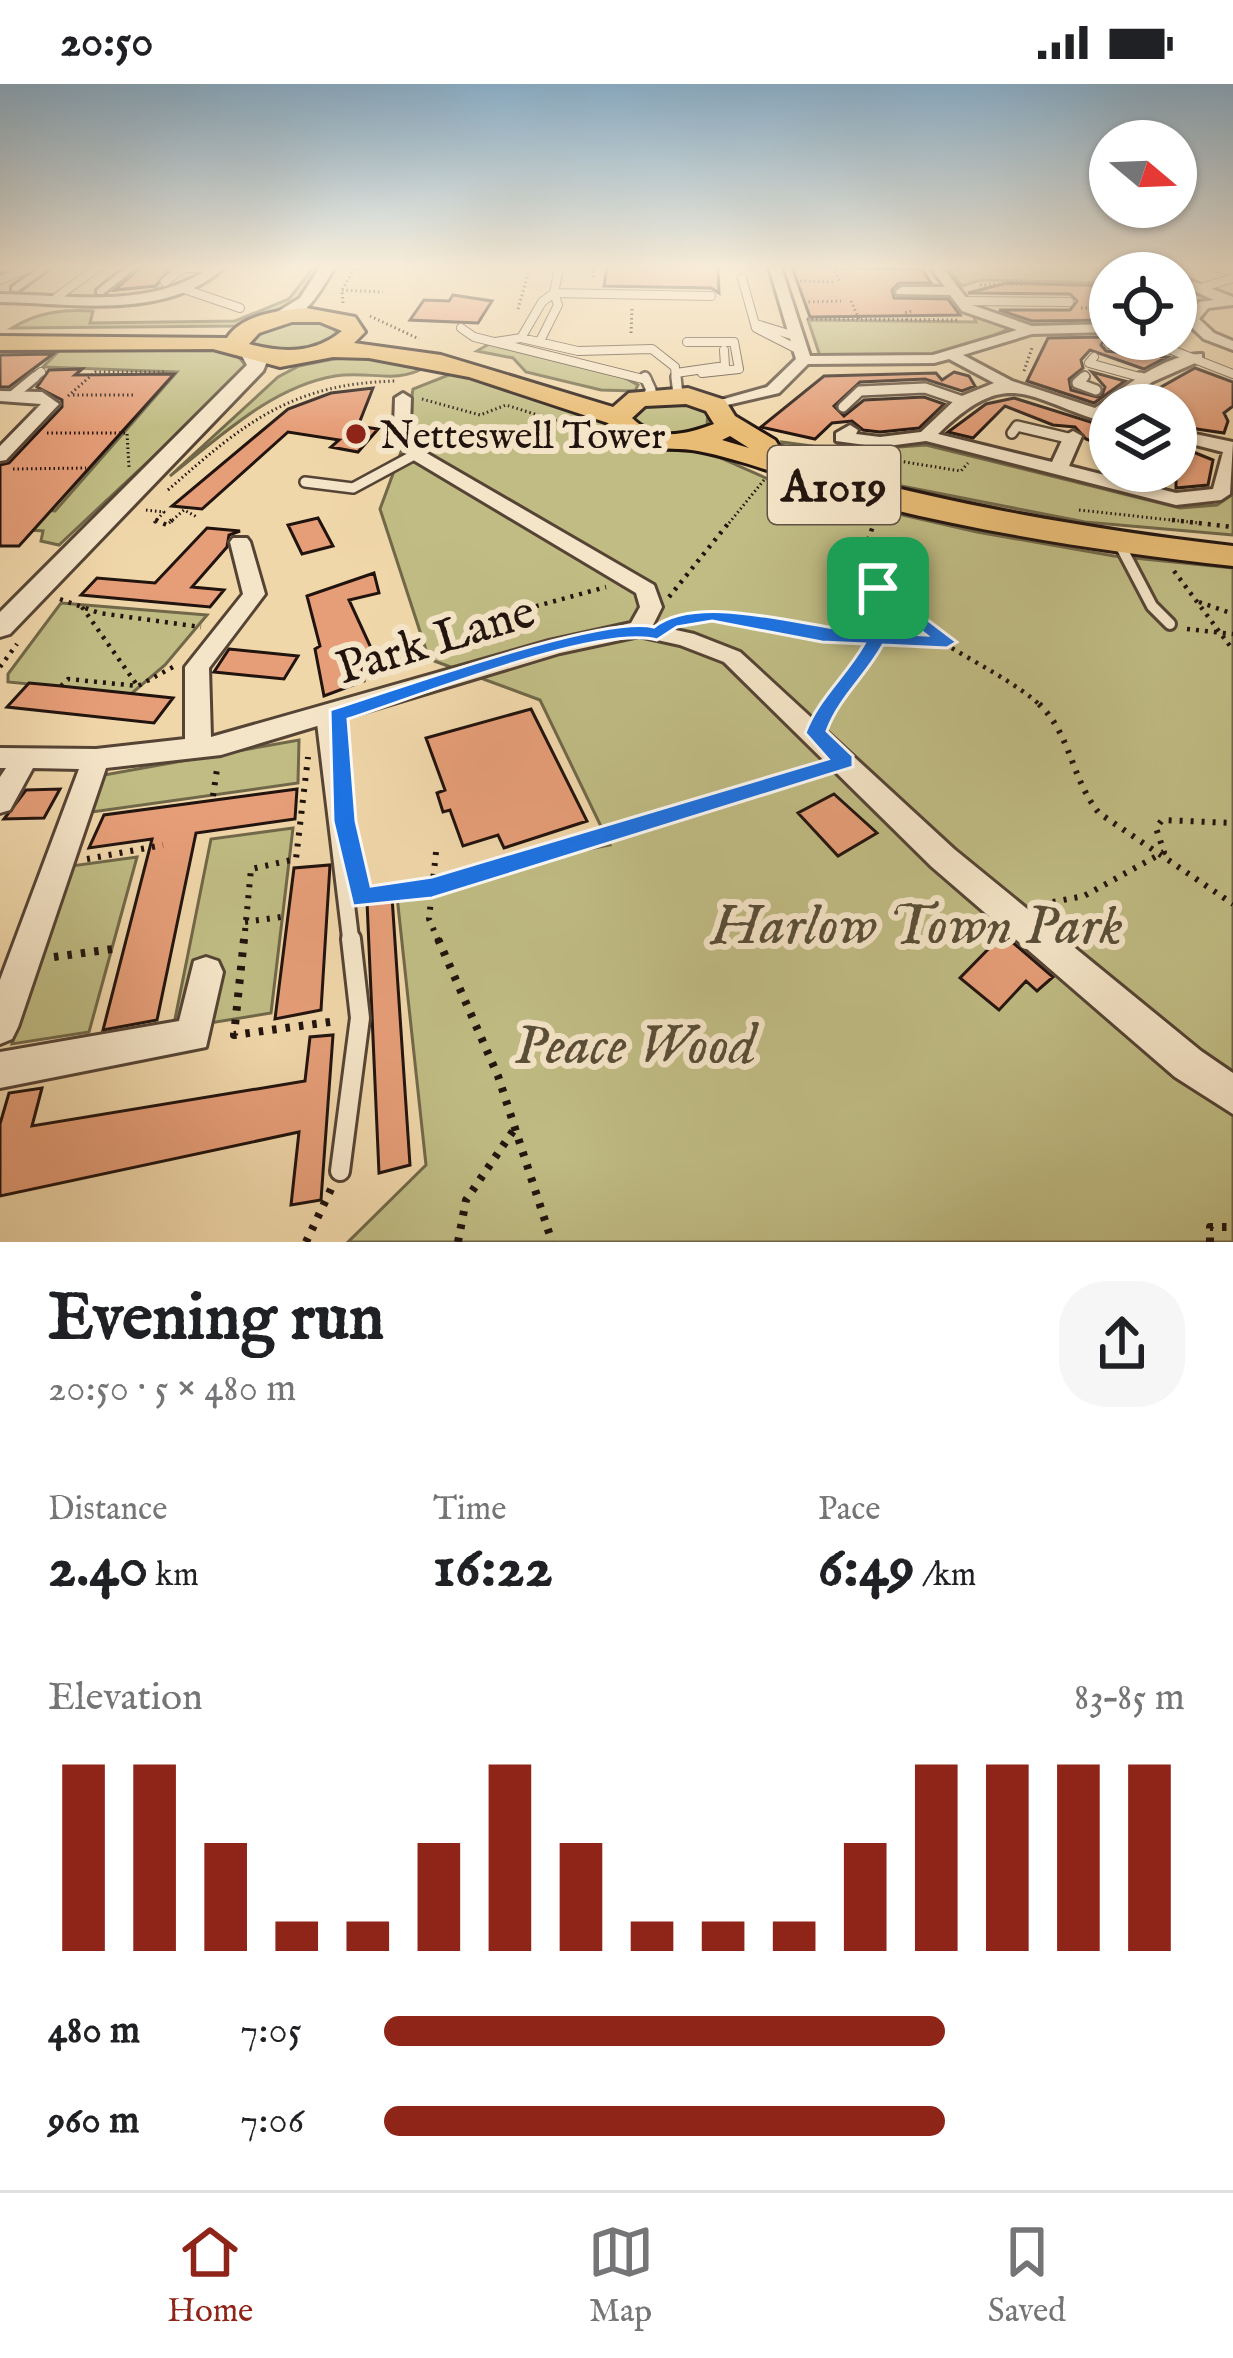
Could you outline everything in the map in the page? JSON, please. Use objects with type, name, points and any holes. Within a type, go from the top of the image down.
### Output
[{"type":"main road","points":[[0,338],[214,342],[273,321]]},
{"type":"main road","points":[[343,321],[354,332],[494,365],[596,399],[632,405],[677,384],[721,414],[717,433],[695,441],[642,439],[629,433],[632,405]]},
{"type":"main road","points":[[333,350],[354,332]]},
{"type":"main road","points":[[0,338],[245,334],[297,359],[364,349],[632,405]]},
{"type":"main road","name":"A1019","points":[[721,414],[782,454],[977,514]]},
{"type":"main road","name":"A1019","points":[[695,441],[732,448],[866,494],[1119,543],[1233,556]]},
{"type":"street","points":[[792,321],[801,349]]},
{"type":"street","points":[[1002,321],[1031,330],[1089,334]]},
{"type":"street","points":[[1197,327],[1233,346]]},
{"type":"street","points":[[801,349],[913,362],[954,356],[1031,330]]},
{"type":"street","points":[[12,631],[256,367],[259,359],[245,334]]},
{"type":"street","points":[[721,414],[773,390],[801,349]]},
{"type":"street","points":[[954,356],[1007,384],[1089,412]]},
{"type":"street","points":[[217,411],[297,359]]},
{"type":"street","points":[[1139,384],[1192,360]]},
{"type":"street","points":[[926,436],[963,400],[1007,384]]},
{"type":"street","points":[[409,390],[402,426],[416,454],[471,491],[635,580],[646,590],[651,607],[648,632]]},
{"type":"street","points":[[6,396],[51,400]]},
{"type":"street","points":[[0,456],[51,400]]},
{"type":"street","points":[[850,430],[842,437],[862,442],[926,436],[1176,499],[1221,494],[1230,479],[1233,448],[1197,440]]},
{"type":"street","points":[[1058,470],[1073,438]]},
{"type":"street","points":[[209,746],[197,667],[254,594],[240,542]]},
{"type":"street","name":"Park Lane","points":[[12,758],[95,759],[325,729],[557,646],[648,632],[732,657],[996,903],[1233,1095]]},
{"type":"street","points":[[0,802],[12,758]]},
{"type":"street","points":[[0,1028],[95,759]]},
{"type":"street","points":[[0,1070],[194,1035],[206,973]]},
{"type":"lane","points":[[227,321],[245,334]]},
{"type":"lane","points":[[523,342],[533,321]]},
{"type":"lane","points":[[540,340],[549,321]]},
{"type":"lane","points":[[751,321],[761,338],[801,349]]},
{"type":"lane","points":[[752,321],[801,349]]},
{"type":"lane","points":[[461,328],[496,342],[540,340],[560,349],[652,349],[734,342],[739,369],[708,368]]},
{"type":"lane","points":[[523,342],[645,376],[651,390],[632,405]]},
{"type":"lane","points":[[688,346],[739,350]]},
{"type":"lane","points":[[652,349],[668,357],[677,384],[708,368],[725,366],[712,350]]},
{"type":"lane","points":[[587,362],[579,356],[595,350]]},
{"type":"lane","points":[[708,368],[712,350]]},
{"type":"lane","points":[[1197,358],[1233,374]]},
{"type":"lane","points":[[1092,360],[1089,363],[1147,380]]},
{"type":"lane","points":[[6,396],[41,372]]},
{"type":"lane","points":[[1085,376],[1076,383],[1089,388]]},
{"type":"lane","points":[[843,406],[860,391],[925,388],[963,400]]},
{"type":"lane","points":[[1012,433],[1017,426],[1073,438]]},
{"type":"lane","points":[[305,482],[353,488],[416,454]]},
{"type":"lane","points":[[1119,543],[1152,606],[1170,624]]},
{"type":"lane","points":[[325,729],[360,1018],[340,1171]]},
{"type":"path","points":[[380,321],[430,345]]},
{"type":"path","points":[[73,394],[94,372],[167,372]]},
{"type":"path","points":[[197,517],[184,509],[167,525],[152,523],[164,512],[146,510],[260,411],[290,394],[326,383],[409,390]]},
{"type":"path","points":[[51,400],[73,394],[134,395]]},
{"type":"path","points":[[23,433],[127,433],[129,468],[146,452]]},
{"type":"path","points":[[877,457],[921,467],[969,467],[955,458]]},
{"type":"path","points":[[0,469],[86,468]]},
{"type":"path","points":[[648,632],[677,582],[767,476]]},
{"type":"path","points":[[881,506],[862,549],[862,568],[878,588],[1055,719],[1092,805],[1126,836],[1164,852],[1196,885],[1233,904]]},
{"type":"path","points":[[1060,507],[1233,527]]},
{"type":"path","points":[[1163,557],[1233,650]]},
{"type":"path","points":[[475,623],[635,580]]},
{"type":"path","points":[[816,733],[827,703],[856,676],[877,639],[878,588]]},
{"type":"path","points":[[46,610],[65,590]]},
{"type":"path","points":[[57,598],[82,607],[224,632]]},
{"type":"path","points":[[1196,601],[1233,614]]},
{"type":"path","points":[[82,607],[138,686]]},
{"type":"path","points":[[648,632],[712,615],[822,636],[947,642]]},
{"type":"path","points":[[1170,624],[1233,634]]},
{"type":"path","points":[[0,667],[12,631]]},
{"type":"path","points":[[61,686],[68,679],[138,686],[168,667],[197,667]]},
{"type":"path","points":[[325,729],[310,745],[296,859],[251,869],[233,1035],[360,1018]]},
{"type":"path","points":[[209,746],[213,796]]},
{"type":"path","points":[[357,879],[362,898],[432,887],[845,762]]},
{"type":"path","points":[[1164,852],[1156,828],[1162,820],[1233,823]]},
{"type":"path","points":[[58,864],[163,845]]},
{"type":"path","points":[[436,852],[429,919],[515,1128],[552,1242]]},
{"type":"path","points":[[996,903],[1038,905],[1084,896],[1164,852]]},
{"type":"path","points":[[245,922],[281,917]]},
{"type":"path","points":[[23,962],[119,948]]},
{"type":"path","points":[[458,1242],[466,1200],[515,1128]]},
{"type":"path","points":[[306,1242],[340,1171]]},
{"type":"path","points":[[1210,1242],[1210,1227],[1233,1227]]},
{"type":"green space","points":[[27,321],[251,321],[240,326],[12,328]]},
{"type":"green space","points":[[322,321],[339,333],[310,350],[263,349],[248,341],[283,322]]},
{"type":"green space","points":[[808,321],[895,321],[1012,327],[950,356],[821,359]]},
{"type":"green space","points":[[489,344],[623,377],[638,385],[635,391],[601,390],[526,372],[513,358],[477,351]]},
{"type":"green space","points":[[0,345],[204,347],[236,354],[248,368],[59,545],[41,541],[43,531],[0,528],[0,506],[55,511],[177,372],[43,367],[57,353],[0,352]]},
{"type":"green space","points":[[358,354],[425,367],[403,375],[335,376],[289,391],[247,415],[170,476],[278,377],[299,366]]},
{"type":"green space","name":"Harlow Town Park","points":[[456,372],[618,417],[637,445],[698,448],[793,490],[977,532],[1114,556],[1233,568],[1233,1242],[348,1242],[426,1165],[396,887],[610,845],[540,700],[429,659],[380,509],[404,444],[413,389]]},
{"type":"green space","points":[[681,401],[708,413],[707,425],[668,434],[632,420],[644,404]]},
{"type":"green space","points":[[782,442],[834,449],[840,443],[871,449],[926,445],[1089,485],[1089,492],[1115,492],[1180,508],[1217,505],[1233,494],[1233,535],[1085,522],[881,482],[883,475],[784,448]]},
{"type":"green space","points":[[61,603],[207,615],[165,665],[131,694],[8,682],[8,674]]},
{"type":"green space","points":[[299,740],[298,783],[92,812],[104,775]]},
{"type":"green space","points":[[293,828],[271,1013],[173,1029],[211,839]]},
{"type":"green space","points":[[137,857],[89,1032],[12,1044],[71,866]]},
{"type":"building","points":[[1089,337],[1083,368],[1069,379],[1071,390],[1089,395],[1089,401],[1027,381],[1048,338]]},
{"type":"building","points":[[53,354],[9,387],[0,387],[0,355]]},
{"type":"building","points":[[1118,360],[1161,360],[1144,369]]},
{"type":"building","points":[[1195,368],[1233,382],[1233,406],[1224,413],[1228,421],[1224,433],[1197,429],[1197,384],[1166,384]]},
{"type":"building","points":[[82,369],[75,375],[174,374],[19,546],[0,546],[0,465],[9,463],[62,407],[62,400],[37,387],[49,370]]},
{"type":"building","points":[[954,372],[969,376],[975,386],[962,391],[925,379],[860,382],[834,406],[844,416],[864,400],[924,397],[944,404],[919,428],[880,432],[863,430],[852,421],[832,423],[815,439],[761,427],[824,376],[936,373],[942,380]]},
{"type":"building","points":[[1092,372],[1125,381],[1102,384]]},
{"type":"building","points":[[373,388],[358,426],[378,429],[358,452],[331,447],[339,440],[288,432],[202,509],[172,506],[288,409],[331,393]]},
{"type":"building","points":[[1014,398],[1089,421],[1089,440],[1075,427],[1053,425],[1005,406],[973,438],[948,432],[986,404]]},
{"type":"building","points":[[1197,454],[1213,460],[1208,485],[1197,486]]},
{"type":"building","points":[[318,518],[333,546],[302,554],[288,525]]},
{"type":"building","points":[[207,528],[240,531],[229,535],[227,547],[192,587],[224,590],[210,607],[81,595],[97,578],[155,583]]},
{"type":"building","points":[[374,573],[379,593],[349,600],[372,650],[361,663],[364,681],[324,696],[315,649],[320,646],[307,596]]},
{"type":"building","points":[[229,649],[298,656],[284,679],[214,672]]},
{"type":"building","points":[[29,683],[173,698],[154,723],[7,707]]},
{"type":"building","points":[[531,709],[587,821],[504,848],[498,835],[463,846],[450,810],[443,812],[437,793],[445,790],[426,738]]},
{"type":"building","points":[[60,789],[44,818],[4,819],[26,790]]},
{"type":"building","points":[[297,789],[295,819],[196,833],[157,1020],[103,1030],[152,839],[89,848],[104,815]]},
{"type":"building","points":[[834,794],[877,833],[838,856],[798,813]]},
{"type":"building","points":[[330,865],[321,1010],[275,1019],[294,868]]},
{"type":"building","points":[[392,897],[410,1165],[379,1173],[367,902]]},
{"type":"building","points":[[1003,934],[1053,977],[1037,991],[1026,981],[999,1010],[960,978]]},
{"type":"building","points":[[333,1035],[321,1200],[291,1205],[299,1132],[0,1196],[0,1124],[9,1093],[42,1088],[32,1126],[305,1081],[310,1037]]},
{"type":"place","name":"Netteswell Tower","points":[[356,434]]},
{"type":"route","points":[[878,588],[877,639],[822,636],[712,615],[672,622],[657,634],[639,629],[557,646],[338,715],[344,821],[362,898],[432,887],[845,762],[816,733],[827,703],[856,676],[877,639],[947,642],[878,588]]},
{"type":"park label","name":"Peace Wood","points":[[635,1043]]}]
